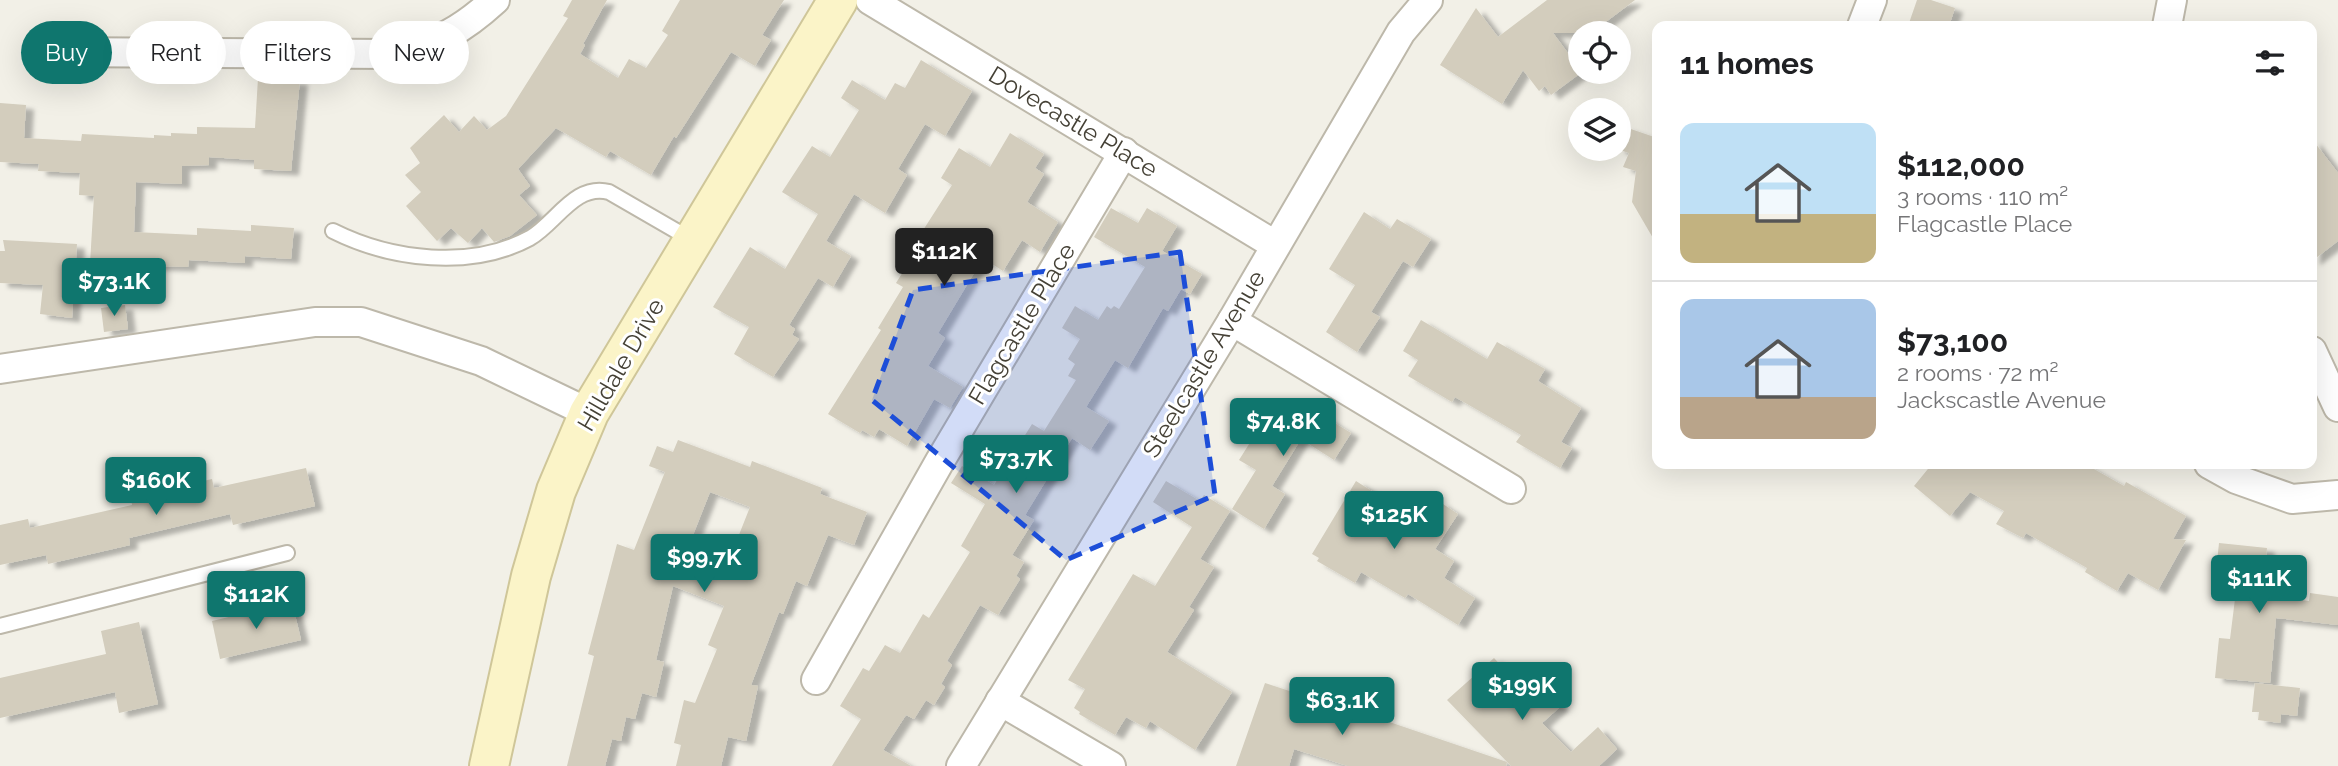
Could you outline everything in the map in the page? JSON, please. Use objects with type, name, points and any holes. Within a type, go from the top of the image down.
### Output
[{"type":"street","points":[[112,52],[395,54],[434,43],[471,21],[495,0]]},
{"type":"street","name":"Hilldale Drive","points":[[489,766],[531,576],[556,491],[589,413],[838,0]]},
{"type":"street","name":"Dovecastle Place","points":[[870,0],[1275,245]]},
{"type":"street","name":"Steelcastle Avenue","points":[[961,766],[1232,321],[1401,32],[1428,0]]},
{"type":"street","points":[[1864,21],[1872,0]]},
{"type":"street","points":[[2169,21],[2172,0]]},
{"type":"street","name":"Flagcastle Place","points":[[816,680],[940,461],[1124,152]]},
{"type":"street","points":[[1232,321],[1511,489]]},
{"type":"street","points":[[0,369],[315,322],[361,322],[481,361],[589,413]]},
{"type":"street","points":[[2317,362],[2338,407]]},
{"type":"street","points":[[2218,469],[2236,479],[2292,499],[2338,495]]},
{"type":"street","points":[[1000,701],[1111,766]]},
{"type":"lane","points":[[333,231],[357,243],[421,257],[474,256],[506,249],[533,237],[572,202],[588,191],[598,189],[609,192],[693,241]]},
{"type":"lane","points":[[0,626],[287,553]]},
{"type":"highlighted area","points":[[1180,252],[1215,495],[1066,560],[872,400],[913,290]]},
{"type":"building","points":[[572,0],[607,0],[580,54],[618,78],[629,59],[646,68],[668,35],[662,31],[680,0],[784,0],[762,35],[771,40],[755,66],[731,52],[651,175],[610,151],[606,157],[556,128],[518,169],[530,186],[519,195],[537,215],[510,236],[494,242],[482,228],[468,243],[451,228],[437,241],[406,206],[421,192],[405,175],[420,163],[410,148],[444,115],[459,132],[474,116],[487,130],[506,116],[568,18],[563,16]]},
{"type":"building","points":[[1547,0],[1635,0],[1607,21],[1568,21],[1568,33],[1553,33],[1568,53],[1568,82],[1551,95],[1545,86],[1539,91],[1523,70],[1502,104],[1440,65],[1476,8],[1498,37]]},
{"type":"building","points":[[1917,0],[1931,0],[1955,8],[1951,21],[1910,21]]},
{"type":"building","points":[[921,60],[972,91],[945,136],[925,124],[898,169],[907,175],[885,213],[854,194],[826,241],[851,256],[833,287],[818,278],[789,325],[795,329],[792,335],[799,339],[773,377],[734,354],[749,327],[713,307],[750,247],[785,269],[818,214],[782,192],[812,146],[830,157],[859,110],[841,98],[852,80],[885,100],[895,83],[905,88]]},
{"type":"building","points":[[258,84],[300,84],[291,171],[254,169],[254,160],[209,157],[209,165],[182,166],[182,184],[136,182],[134,232],[197,235],[197,228],[251,231],[251,225],[294,228],[291,259],[245,256],[245,263],[189,260],[188,267],[90,264],[94,196],[79,195],[80,173],[38,171],[39,164],[0,162],[0,103],[26,105],[24,138],[81,141],[82,134],[154,138],[154,135],[171,136],[171,133],[197,134],[197,127],[255,128]]},
{"type":"building","points":[[1631,129],[1652,136],[1652,236],[1632,202],[1636,171],[1623,167],[1626,161],[1631,161]]},
{"type":"building","points":[[1010,133],[1044,154],[1035,168],[1044,174],[1027,202],[1058,222],[1040,252],[1022,240],[1003,271],[983,258],[938,333],[945,338],[928,366],[963,387],[950,408],[934,399],[907,446],[879,429],[874,437],[862,430],[860,433],[828,414],[881,330],[878,328],[903,287],[896,283],[925,237],[920,235],[952,185],[941,178],[959,148],[990,167]]},
{"type":"building","points":[[2317,146],[2338,173],[2338,241],[2317,257]]},
{"type":"building","points":[[1111,208],[1138,223],[1147,208],[1177,226],[1162,251],[1202,274],[1190,294],[1181,289],[1168,311],[1163,308],[1128,368],[1115,360],[1086,407],[1109,421],[1090,450],[1072,438],[1025,515],[1034,520],[1012,555],[1024,562],[1016,576],[1020,579],[998,615],[980,605],[947,661],[952,665],[941,684],[945,687],[934,705],[926,700],[914,719],[906,715],[883,750],[911,766],[832,766],[861,719],[840,706],[863,668],[869,671],[885,645],[900,653],[923,614],[929,618],[970,552],[961,546],[985,504],[951,483],[962,466],[994,485],[1032,424],[1044,431],[1076,380],[1068,376],[1075,364],[1068,359],[1080,339],[1062,328],[1075,306],[1098,320],[1107,306],[1119,309],[1145,267],[1094,237]]},
{"type":"building","points":[[1364,212],[1390,229],[1397,219],[1431,239],[1413,267],[1403,261],[1371,312],[1380,317],[1357,352],[1326,332],[1355,285],[1329,269]]},
{"type":"building","points":[[3,240],[77,244],[72,318],[40,314],[43,285],[0,283],[0,251],[5,251]]},
{"type":"building","points":[[125,305],[128,329],[104,332],[101,308]]},
{"type":"building","points":[[1421,320],[1487,359],[1497,342],[1545,369],[1538,381],[1581,408],[1561,442],[1572,448],[1560,468],[1516,442],[1521,435],[1455,397],[1452,402],[1408,376],[1418,360],[1403,351]]},
{"type":"building","points":[[1299,401],[1351,433],[1334,460],[1301,439],[1272,486],[1285,494],[1264,529],[1232,509],[1256,470],[1239,460],[1263,422],[1279,432]]},
{"type":"building","points":[[678,440],[750,467],[752,461],[822,488],[820,494],[867,512],[854,545],[828,535],[807,586],[796,581],[783,614],[779,612],[751,685],[758,686],[746,741],[728,737],[721,766],[676,766],[681,745],[674,743],[684,700],[695,703],[717,649],[708,645],[724,606],[673,586],[656,660],[664,662],[656,697],[642,693],[635,719],[626,717],[621,741],[612,739],[605,766],[567,766],[594,656],[588,654],[617,544],[634,550],[665,472],[649,466],[657,446],[673,452]],"holes":[[[710,492],[750,507],[729,560],[689,545]]]},
{"type":"building","points":[[306,468],[315,506],[233,525],[230,514],[129,538],[130,545],[48,564],[46,555],[0,565],[0,525],[28,519],[30,528],[132,505],[131,498],[212,479],[214,488]]},
{"type":"building","points":[[1928,469],[2094,469],[2124,486],[2126,482],[2186,516],[2173,539],[2186,540],[2158,590],[2128,573],[2117,591],[2085,572],[2087,568],[2026,533],[2023,538],[1996,524],[2004,511],[1970,492],[1950,516],[1914,486]]},
{"type":"building","points":[[1166,481],[1200,501],[1204,495],[1230,511],[1200,559],[1214,567],[1189,607],[1194,610],[1167,652],[1232,692],[1195,750],[1150,721],[1146,728],[1126,717],[1115,735],[1079,714],[1074,708],[1085,689],[1068,680],[1133,574],[1155,586],[1192,527],[1153,502]]},
{"type":"building","points":[[1356,481],[1425,525],[1440,502],[1458,514],[1435,549],[1454,561],[1444,578],[1475,598],[1458,625],[1408,594],[1405,598],[1361,572],[1355,583],[1317,561],[1319,558],[1312,554]]},
{"type":"building","points":[[2219,543],[2267,548],[2262,595],[2309,601],[2310,593],[2338,597],[2338,625],[2276,618],[2270,683],[2215,678],[2219,638],[2230,639],[2237,583],[2215,581]]},
{"type":"building","points":[[292,602],[301,640],[220,659],[212,621]]},
{"type":"building","points":[[139,622],[158,704],[119,713],[115,692],[0,718],[0,678],[106,654],[101,631]]},
{"type":"building","points":[[1494,658],[1524,690],[1536,679],[1561,706],[1542,723],[1571,752],[1598,727],[1617,749],[1599,766],[1511,766],[1447,700]]},
{"type":"building","points":[[1265,683],[1332,705],[1333,702],[1357,710],[1507,762],[1506,766],[1348,766],[1294,749],[1289,766],[1236,766]]},
{"type":"building","points":[[2255,683],[2300,688],[2297,716],[2281,714],[2280,723],[2258,720],[2259,712],[2252,712]]}]
